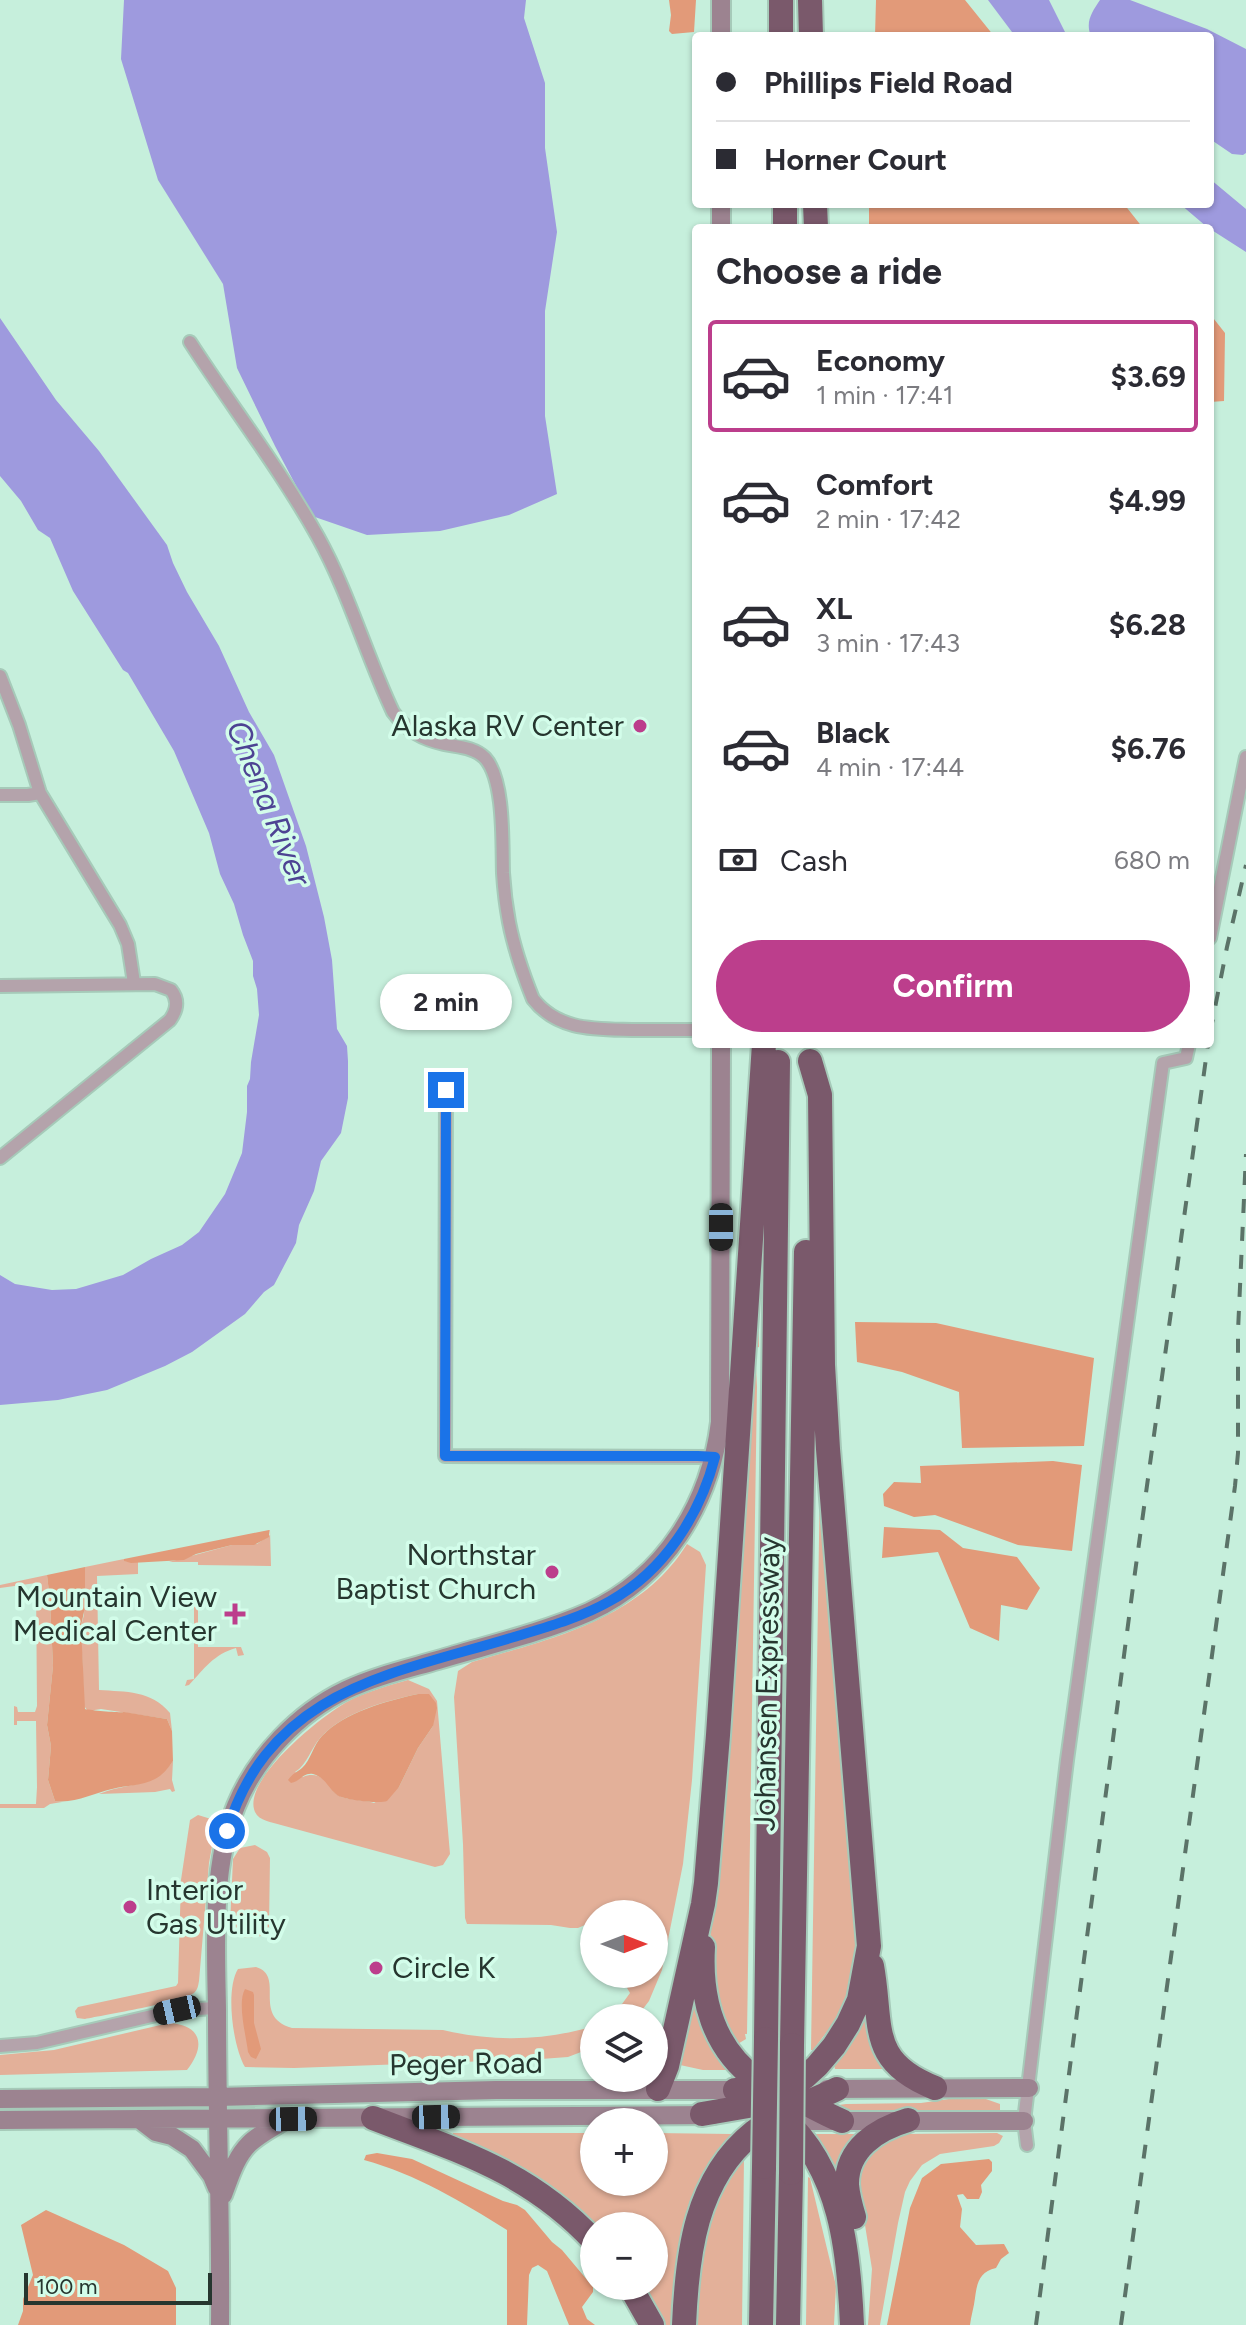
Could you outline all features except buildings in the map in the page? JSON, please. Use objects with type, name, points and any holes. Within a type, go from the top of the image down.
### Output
[{"type":"highway","points":[[781,0],[781,32]]},
{"type":"highway","points":[[810,0],[811,32]]},
{"type":"highway","points":[[764,1048],[720,1719],[703,1904],[703,1989],[717,2033],[740,2065],[759,2081],[799,2135],[814,2157],[833,2198],[847,2252],[853,2325]]},
{"type":"highway","name":"Johansen Expressway","points":[[761,2325],[778,1048]]},
{"type":"highway","points":[[810,1052],[820,1095],[823,1365],[828,1449],[869,1946],[880,2033],[888,2055],[902,2072],[935,2088]]},
{"type":"highway","name":"Johansen Expressway","points":[[788,2325],[810,1052]]},
{"type":"highway","points":[[668,2062],[703,1904]]},
{"type":"highway","points":[[684,2325],[688,2264],[694,2233],[711,2184],[722,2167],[757,2130],[774,2104],[817,2066],[834,2046],[859,2000],[869,1946]]},
{"type":"highway","points":[[804,2104],[837,2089]]},
{"type":"highway","points":[[735,2090],[774,2104]]},
{"type":"highway","points":[[702,2114],[774,2104],[804,2104],[842,2121]]},
{"type":"highway","points":[[373,2118],[489,2163],[541,2194],[580,2228]]},
{"type":"highway","points":[[853,2325],[862,2304],[863,2279],[862,2255],[847,2185],[848,2173],[858,2150],[871,2138],[886,2126],[908,2120]]},
{"type":"highway","points":[[638,2300],[652,2325]]},
{"type":"main road","points":[[721,0],[721,32]]},
{"type":"main road","points":[[220,2325],[216,1950],[223,1849],[237,1803],[273,1747],[311,1712],[355,1686],[587,1613],[614,1599],[652,1569],[680,1535],[704,1491],[715,1457],[721,1403],[721,1048]]},
{"type":"main road","points":[[774,2104],[837,2089],[1029,2088]]},
{"type":"main road","name":"Peger Road","points":[[0,2099],[580,2089]]},
{"type":"main road","name":"Peger Road","points":[[668,2089],[735,2090]]},
{"type":"main road","points":[[774,2104],[813,2121],[1024,2121]]},
{"type":"main road","name":"Peger Road","points":[[0,2120],[702,2114]]},
{"type":"main road","points":[[139,2119],[156,2132],[183,2141],[202,2159],[221,2201]]},
{"type":"main road","points":[[221,2201],[242,2152],[251,2142],[286,2119]]},
{"type":"street","points":[[190,342],[241,415],[318,537],[393,712],[414,733],[479,753],[487,760],[496,783],[502,817],[503,877],[509,922],[533,999],[540,1009],[567,1024],[587,1029],[692,1030]]},
{"type":"street","points":[[0,676],[40,793],[120,925],[128,944],[134,983]]},
{"type":"street","points":[[1214,918],[1246,757]]},
{"type":"street","points":[[0,795],[40,793]]},
{"type":"street","points":[[0,986],[155,984],[171,990],[176,1003],[176,1012],[170,1020],[0,1158]]},
{"type":"street","points":[[1027,2145],[1024,2121],[1067,1760],[1163,1063],[1186,1058],[1188,1048]]},
{"type":"street","points":[[446,1090],[445,1456],[715,1457]]},
{"type":"street","points":[[0,2046],[37,2043],[177,2010],[217,2008]]},
{"type":"shaded area","points":[[669,0],[696,0],[694,32],[672,34],[669,31]]},
{"type":"shaded area","points":[[876,0],[965,0],[991,32],[875,32]]},
{"type":"shaded area","points":[[869,208],[1127,208],[1140,224],[869,224]]},
{"type":"shaded area","points":[[1214,319],[1225,333],[1224,401],[1214,402]]},
{"type":"shaded area","points":[[758,1305],[747,2034],[746,2039],[736,2045],[716,2007],[710,1940]]},
{"type":"shaded area","points":[[855,1322],[936,1323],[1094,1358],[1084,1446],[962,1448],[959,1392],[902,1372],[857,1362]]},
{"type":"shaded area","points":[[1053,1461],[1082,1465],[1072,1551],[1018,1545],[935,1515],[914,1517],[884,1506],[883,1494],[894,1482],[921,1483],[920,1466]]},
{"type":"shaded area","points":[[820,1475],[859,1940],[848,2004],[811,2050]]},
{"type":"shaded area","points":[[884,1527],[940,1530],[963,1548],[1017,1557],[1040,1588],[1027,1610],[1001,1605],[999,1641],[970,1628],[938,1552],[882,1558]]},
{"type":"shaded area","points":[[269,1530],[269,1537],[254,1545],[232,1545],[184,1560],[124,1561],[124,1559]]},
{"type":"shaded area","points":[[270,1530],[271,1566],[169,1562],[232,1545],[257,1544],[270,1535]]},
{"type":"shaded area","points":[[687,1544],[700,1552],[706,1565],[692,1780],[683,1864],[668,1940],[668,1900],[580,1900],[578,1928],[467,1924],[454,1697],[458,1671],[472,1662],[592,1622],[645,1591],[668,1570]]},
{"type":"shaded area","points":[[124,1559],[138,1562],[138,1574],[97,1576],[99,1690],[128,1692],[155,1700],[170,1713],[172,1731],[167,1719],[101,1709],[88,1711],[84,1706],[81,1626],[85,1567]]},
{"type":"shaded area","points":[[85,1567],[85,1607],[81,1626],[85,1709],[167,1719],[172,1731],[173,1761],[163,1774],[150,1781],[62,1802],[55,1801],[48,1780],[51,1746],[47,1725],[53,1666],[47,1575]]},
{"type":"shaded area","points":[[47,1575],[53,1666],[47,1725],[51,1746],[48,1780],[55,1801],[62,1802],[44,1808],[0,1808],[0,1804],[36,1804],[36,1721],[17,1721],[14,1725],[14,1706],[18,1712],[35,1712],[37,1706],[36,1583],[0,1588],[0,1585]]},
{"type":"shaded area","points":[[194,1594],[198,1594],[198,1647],[241,1647],[244,1655],[238,1656],[236,1648],[221,1654],[189,1685],[185,1686],[187,1680],[194,1679]]},
{"type":"shaded area","points":[[408,1680],[429,1689],[437,1701],[450,1854],[443,1865],[435,1867],[270,1822],[257,1815],[254,1799],[260,1783],[302,1735],[345,1703],[368,1692]],"holes":[[[418,1694],[433,1726],[399,1787],[374,1803],[343,1797],[334,1793],[322,1778],[315,1775],[303,1777],[295,1772],[330,1728],[353,1714],[379,1704]]]},
{"type":"shaded area","points":[[429,1694],[436,1703],[433,1726],[399,1787],[387,1801],[370,1802],[341,1797],[313,1774],[291,1783],[288,1780],[305,1765],[322,1736],[342,1720],[380,1704]]},
{"type":"shaded area","points":[[173,1761],[175,1791],[99,1794],[148,1781]]},
{"type":"shaded area","points":[[198,1815],[211,1819],[215,1830],[196,1990],[187,1997],[159,2004],[77,2018],[75,2011],[78,2007],[176,1986],[178,1983],[181,1880],[190,1820]]},
{"type":"shaded area","points":[[255,1845],[267,1852],[270,1858],[269,1927],[261,1936],[242,1937],[230,1925],[233,1859],[240,1848]]},
{"type":"shaded area","points":[[256,1967],[264,1972],[269,1979],[273,2015],[292,2028],[443,2030],[500,2038],[538,2037],[580,2030],[580,2052],[568,2057],[541,2059],[245,2067],[234,2033],[231,2004],[238,1969]]},
{"type":"shaded area","points":[[627,1988],[654,1988],[647,2004],[622,2004],[630,1993]]},
{"type":"shaded area","points":[[245,1989],[254,1995],[254,2023],[261,2049],[256,2059],[248,2052],[244,2028],[242,2002]]},
{"type":"shaded area","points":[[692,1990],[729,2070],[703,2070],[678,2062]]},
{"type":"shaded area","points":[[868,2011],[885,2069],[835,2069],[834,2065],[852,2041]]},
{"type":"shaded area","points":[[169,2023],[188,2028],[198,2038],[197,2053],[187,2070],[0,2075],[0,2055],[54,2050]]},
{"type":"shaded area","points":[[963,2097],[983,2098],[1000,2104],[1000,2110],[861,2113],[824,2107],[921,2103]]},
{"type":"shaded area","points":[[453,2133],[580,2133],[580,2196],[668,2196],[668,2133],[732,2134],[678,2325],[661,2325],[647,2300],[668,2300],[668,2212],[580,2212],[580,2217],[453,2139]]},
{"type":"shaded area","points":[[997,2133],[1003,2136],[994,2146],[940,2154],[922,2165],[910,2181],[898,2223],[880,2325],[868,2325],[872,2269],[858,2181],[866,2157],[877,2144],[903,2134]]},
{"type":"shaded area","points":[[813,2134],[864,2134],[837,2173]]},
{"type":"shaded area","points":[[377,2153],[412,2159],[525,2210],[580,2271],[580,2300],[587,2300],[582,2307],[587,2319],[595,2325],[569,2325],[547,2271],[538,2265],[532,2268],[529,2275],[527,2325],[507,2325],[507,2230],[420,2181],[364,2160],[366,2155]]},
{"type":"shaded area","points":[[744,2157],[742,2325],[695,2325],[704,2233],[718,2200]]},
{"type":"shaded area","points":[[989,2159],[992,2171],[981,2185],[979,2199],[957,2195],[962,2209],[960,2227],[976,2245],[1004,2244],[1009,2253],[996,2268],[980,2279],[970,2325],[887,2325],[910,2208],[922,2178],[941,2164]]},
{"type":"shaded area","points":[[808,2177],[836,2286],[834,2325],[806,2325]]},
{"type":"shaded area","points":[[46,2210],[124,2245],[168,2271],[176,2288],[176,2325],[18,2325],[23,2299],[33,2275],[21,2225]]},
{"type":"water","points":[[124,0],[526,0],[524,18],[545,83],[545,148],[557,232],[545,311],[545,416],[557,494],[509,515],[440,531],[367,535],[312,516],[237,368],[223,284],[158,180],[121,59]]},
{"type":"water","points":[[988,0],[1049,0],[1065,32],[1012,32]]},
{"type":"water","points":[[1100,0],[1130,0],[1213,32],[1089,32],[1092,13]]},
{"type":"water","points":[[1214,33],[1246,49],[1246,153],[1232,154],[1214,142]]},
{"type":"water","points":[[1214,182],[1246,209],[1246,252],[1214,231],[1214,224],[1203,224],[1185,208],[1214,208]]},
{"type":"water","name":"Chena River","points":[[0,318],[56,400],[99,451],[167,545],[187,592],[219,646],[249,712],[274,755],[306,846],[324,917],[332,960],[337,1029],[347,1046],[348,1098],[341,1133],[321,1161],[296,1243],[274,1285],[245,1314],[192,1352],[107,1390],[58,1400],[0,1405],[0,1275],[15,1284],[52,1290],[76,1289],[123,1275],[182,1245],[199,1232],[225,1194],[242,1153],[247,1086],[259,1015],[253,961],[234,904],[220,874],[209,833],[174,751],[128,673],[123,670],[73,591],[50,538],[38,530],[21,501],[0,476]]},
{"type":"railway","points":[[1214,1013],[1246,865]]},
{"type":"railway","points":[[1036,2325],[1207,1048]]},
{"type":"railway","points":[[1121,2325],[1235,1486],[1246,1154]]},
{"type":"place","name":"Alaska RV Center","points":[[640,726]]},
{"type":"place","name":"Northstar Baptist Church","points":[[552,1572]]},
{"type":"place","name":"Mountain View Medical Center","points":[[235,1614]]},
{"type":"place","name":"Interior Gas Utility","points":[[130,1907]]},
{"type":"place","name":"Circle K","points":[[376,1968]]},
{"type":"route","points":[[227,1831],[242,1793],[267,1754],[301,1719],[333,1697],[375,1678],[574,1618],[614,1599],[634,1585],[660,1561],[683,1531],[704,1491],[715,1457],[445,1456],[446,1090]]}]
